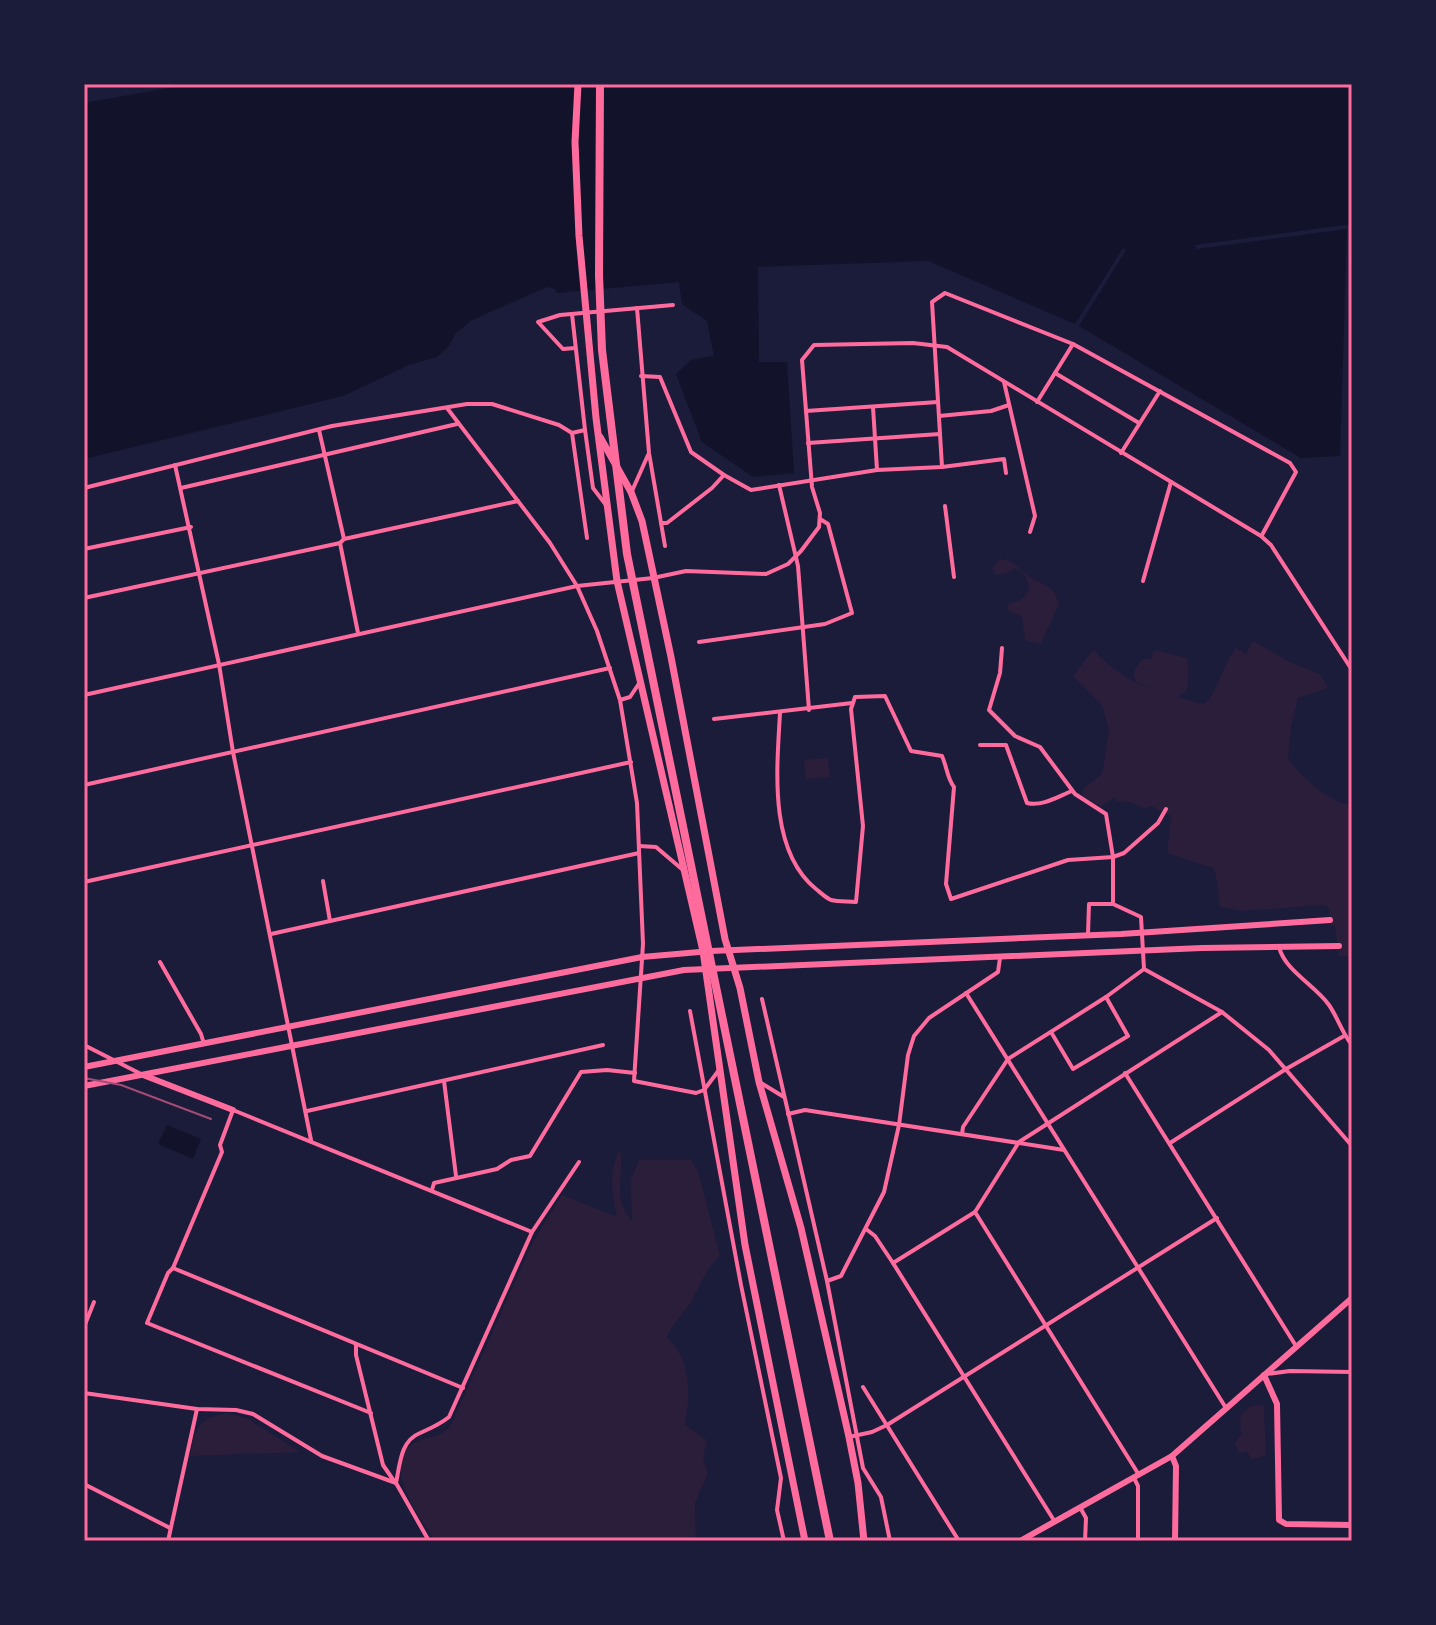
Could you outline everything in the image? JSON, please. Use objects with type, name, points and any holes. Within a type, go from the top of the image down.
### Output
[{"type":"highway","points":[[578,84],[575,142],[579,236],[596,418],[617,581],[703,951],[745,1245],[805,1541]]},
{"type":"highway","points":[[600,84],[599,275],[602,350],[627,554],[830,1541]]},
{"type":"highway","points":[[598,432],[631,492],[642,521],[728,950],[759,1082],[801,1228],[853,1436],[864,1541]]},
{"type":"street","points":[[942,467],[932,344],[932,302],[945,293],[1073,344],[1290,463],[1296,472],[1261,536]]},
{"type":"street","points":[[575,348],[563,349],[538,322],[572,314],[673,305]]},
{"type":"street","points":[[637,308],[649,453],[665,546]]},
{"type":"street","points":[[572,314],[593,488],[608,507]]},
{"type":"street","points":[[84,695],[577,586],[653,578],[686,571],[757,575],[779,569],[796,557],[819,527],[811,478],[802,360],[814,345],[932,344],[961,353],[1261,536],[1271,545],[1352,670]]},
{"type":"street","points":[[1037,402],[1073,344]]},
{"type":"street","points":[[1055,373],[1139,423]]},
{"type":"street","points":[[641,376],[660,377],[691,452],[751,490],[811,478],[1004,459],[1006,473]]},
{"type":"street","points":[[1004,382],[1035,516],[1030,532]]},
{"type":"street","points":[[1121,453],[1160,391]]},
{"type":"street","points":[[806,411],[938,402]]},
{"type":"street","points":[[84,488],[319,430],[467,404],[492,404],[559,425],[572,433],[585,430]]},
{"type":"street","points":[[939,416],[991,411],[1009,405]]},
{"type":"street","points":[[873,407],[877,470]]},
{"type":"street","points":[[447,408],[550,543],[577,586],[620,700],[637,803],[639,846],[642,957],[634,1081],[696,1093],[704,1090],[720,1069]]},
{"type":"street","points":[[181,488],[457,424]]},
{"type":"street","points":[[319,430],[358,633]]},
{"type":"street","points":[[572,433],[587,538]]},
{"type":"street","points":[[808,443],[940,434]]},
{"type":"street","points":[[631,492],[649,453]]},
{"type":"street","points":[[175,465],[219,664],[233,752],[311,1140]]},
{"type":"street","points":[[661,523],[667,523],[724,475]]},
{"type":"street","points":[[1143,581],[1171,482]]},
{"type":"street","points":[[779,485],[796,557],[809,710]]},
{"type":"street","points":[[84,598],[518,501]]},
{"type":"street","points":[[945,506],[954,577]]},
{"type":"street","points":[[699,642],[804,627],[852,613],[828,524],[819,519]]},
{"type":"street","points":[[84,549],[191,527]]},
{"type":"street","points":[[1002,648],[1000,673],[989,710],[1015,736],[1040,747],[1072,791],[1106,814],[1113,857],[1113,904]]},
{"type":"street","points":[[84,785],[610,668]]},
{"type":"street","points":[[620,700],[630,697],[640,682]]},
{"type":"street","points":[[780,713],[777,795],[788,847],[795,865],[810,884],[830,900],[856,902],[863,826],[857,794],[851,709],[855,697],[885,696],[911,751],[942,756],[954,787],[946,884],[951,899],[1068,860],[1113,857],[1124,853],[1158,823],[1166,809]]},
{"type":"street","points":[[714,719],[852,703]]},
{"type":"street","points":[[980,745],[1006,745],[1027,803],[1031,805],[1072,791]]},
{"type":"street","points":[[84,882],[631,762]]},
{"type":"street","points":[[639,846],[656,847],[683,870]]},
{"type":"street","points":[[271,934],[639,853]]},
{"type":"street","points":[[323,881],[330,921]]},
{"type":"street","points":[[1088,935],[1089,904],[1113,904],[1141,917],[1144,969]]},
{"type":"street","points":[[84,1067],[642,957],[703,951],[1088,935],[1330,920]]},
{"type":"street","points":[[84,1086],[641,976],[706,968],[1339,946]]},
{"type":"street","points":[[1279,947],[1286,962],[1330,1007],[1344,1036],[1352,1045]]},
{"type":"street","points":[[827,1281],[841,1276],[884,1192],[914,1036],[929,1018],[998,972],[1000,958]]},
{"type":"street","points":[[160,962],[204,1044]]},
{"type":"street","points":[[962,1134],[963,1127],[1008,1059],[1144,969]]},
{"type":"street","points":[[1144,969],[1222,1012],[1269,1050],[1352,1146]]},
{"type":"street","points":[[966,993],[1226,1408]]},
{"type":"street","points":[[1051,1032],[1073,1069],[1128,1036],[1106,997]]},
{"type":"street","points":[[762,999],[827,1281],[853,1436],[863,1468],[881,1497],[890,1541]]},
{"type":"street","points":[[690,1011],[781,1478],[777,1510],[784,1541]]},
{"type":"street","points":[[893,1263],[975,1212],[1019,1142],[1222,1012]]},
{"type":"street","points":[[1170,1143],[1344,1036]]},
{"type":"street","points":[[84,1045],[143,1075],[311,1140],[532,1232]]},
{"type":"street","points":[[307,1111],[603,1045]]},
{"type":"street","points":[[432,1190],[434,1183],[497,1169],[511,1160],[530,1156],[581,1072],[607,1070],[635,1073]]},
{"type":"street","points":[[1125,1073],[1296,1346]]},
{"type":"street","points":[[444,1081],[456,1176]]},
{"type":"street","points":[[759,1082],[784,1097]]},
{"type":"street","points":[[233,1110],[220,1145],[222,1152],[147,1323],[371,1413]]},
{"type":"street","points":[[788,1114],[805,1110],[1064,1150]]},
{"type":"street","points":[[396,1483],[406,1442],[421,1432],[437,1427],[449,1417],[532,1232],[579,1162]]},
{"type":"street","points":[[975,1212],[1137,1477],[1138,1541]]},
{"type":"street","points":[[853,1436],[887,1425],[1217,1218]]},
{"type":"street","points":[[866,1229],[875,1236],[893,1263],[1055,1522]]},
{"type":"street","points":[[173,1268],[463,1388]]},
{"type":"street","points":[[1020,1541],[1172,1456],[1352,1298]]},
{"type":"street","points":[[84,1327],[94,1302]]},
{"type":"street","points":[[356,1344],[383,1465],[429,1541]]},
{"type":"street","points":[[1264,1375],[1290,1371],[1352,1372]]},
{"type":"street","points":[[1264,1375],[1277,1404],[1279,1520],[1286,1524],[1352,1525]]},
{"type":"street","points":[[863,1387],[959,1541]]},
{"type":"street","points":[[84,1393],[253,1414],[341,1466],[396,1483]]},
{"type":"street","points":[[766,1408],[778,1406]]},
{"type":"street","points":[[168,1541],[197,1409]]},
{"type":"street","points":[[1172,1456],[1176,1466],[1175,1541]]},
{"type":"street","points":[[84,1484],[170,1528]]},
{"type":"street","points":[[1081,1508],[1086,1518],[1085,1541]]},
{"type":"shaded area","points":[[192,84],[1352,84],[1352,224],[1195,245],[1196,249],[1347,229],[1340,456],[1301,458],[1079,326],[1126,250],[1123,248],[1075,324],[928,261],[758,267],[759,362],[787,362],[794,473],[753,477],[702,442],[676,374],[691,360],[714,356],[707,321],[682,304],[679,282],[557,293],[555,289],[547,287],[472,320],[456,333],[449,346],[437,357],[409,365],[343,396],[84,459],[84,103]]},
{"type":"shaded area","points":[[1000,559],[1013,563],[1046,585],[1057,597],[1059,604],[1041,644],[1025,640],[1022,617],[1008,610],[1007,605],[1022,599],[1029,591],[1026,577],[1015,568],[1005,574],[994,574],[992,568]]},
{"type":"shaded area","points":[[1253,641],[1321,675],[1328,688],[1298,698],[1288,758],[1317,788],[1335,800],[1352,805],[1352,960],[1339,956],[1335,926],[1330,925],[1329,907],[1241,911],[1220,907],[1213,868],[1167,853],[1171,816],[1151,806],[1145,809],[1130,802],[1117,801],[1114,797],[1101,807],[1082,795],[1084,788],[1102,774],[1109,730],[1102,705],[1073,676],[1093,650],[1120,673],[1135,682],[1152,689],[1136,682],[1135,669],[1143,659],[1151,659],[1154,650],[1187,658],[1187,690],[1178,697],[1204,704],[1236,648],[1246,654]]},
{"type":"shaded area","points":[[828,758],[830,777],[806,779],[804,760]]},
{"type":"shaded area","points":[[167,1125],[201,1139],[193,1159],[158,1144]]},
{"type":"shaded area","points":[[620,1150],[620,1195],[632,1221],[631,1179],[639,1160],[691,1160],[698,1171],[720,1256],[710,1266],[693,1299],[667,1337],[685,1367],[688,1401],[685,1425],[707,1440],[703,1459],[708,1473],[695,1503],[696,1541],[435,1541],[407,1494],[402,1480],[403,1455],[416,1442],[450,1427],[533,1242],[562,1195],[617,1217],[612,1174]]},
{"type":"shaded area","points":[[1262,1405],[1266,1455],[1252,1459],[1247,1452],[1239,1453],[1235,1443],[1241,1435],[1240,1416],[1251,1406]]},
{"type":"shaded area","points":[[227,1413],[248,1419],[300,1452],[190,1456],[203,1422]]},
{"type":"tram line","points":[[84,1078],[121,1085],[211,1119]]}]
